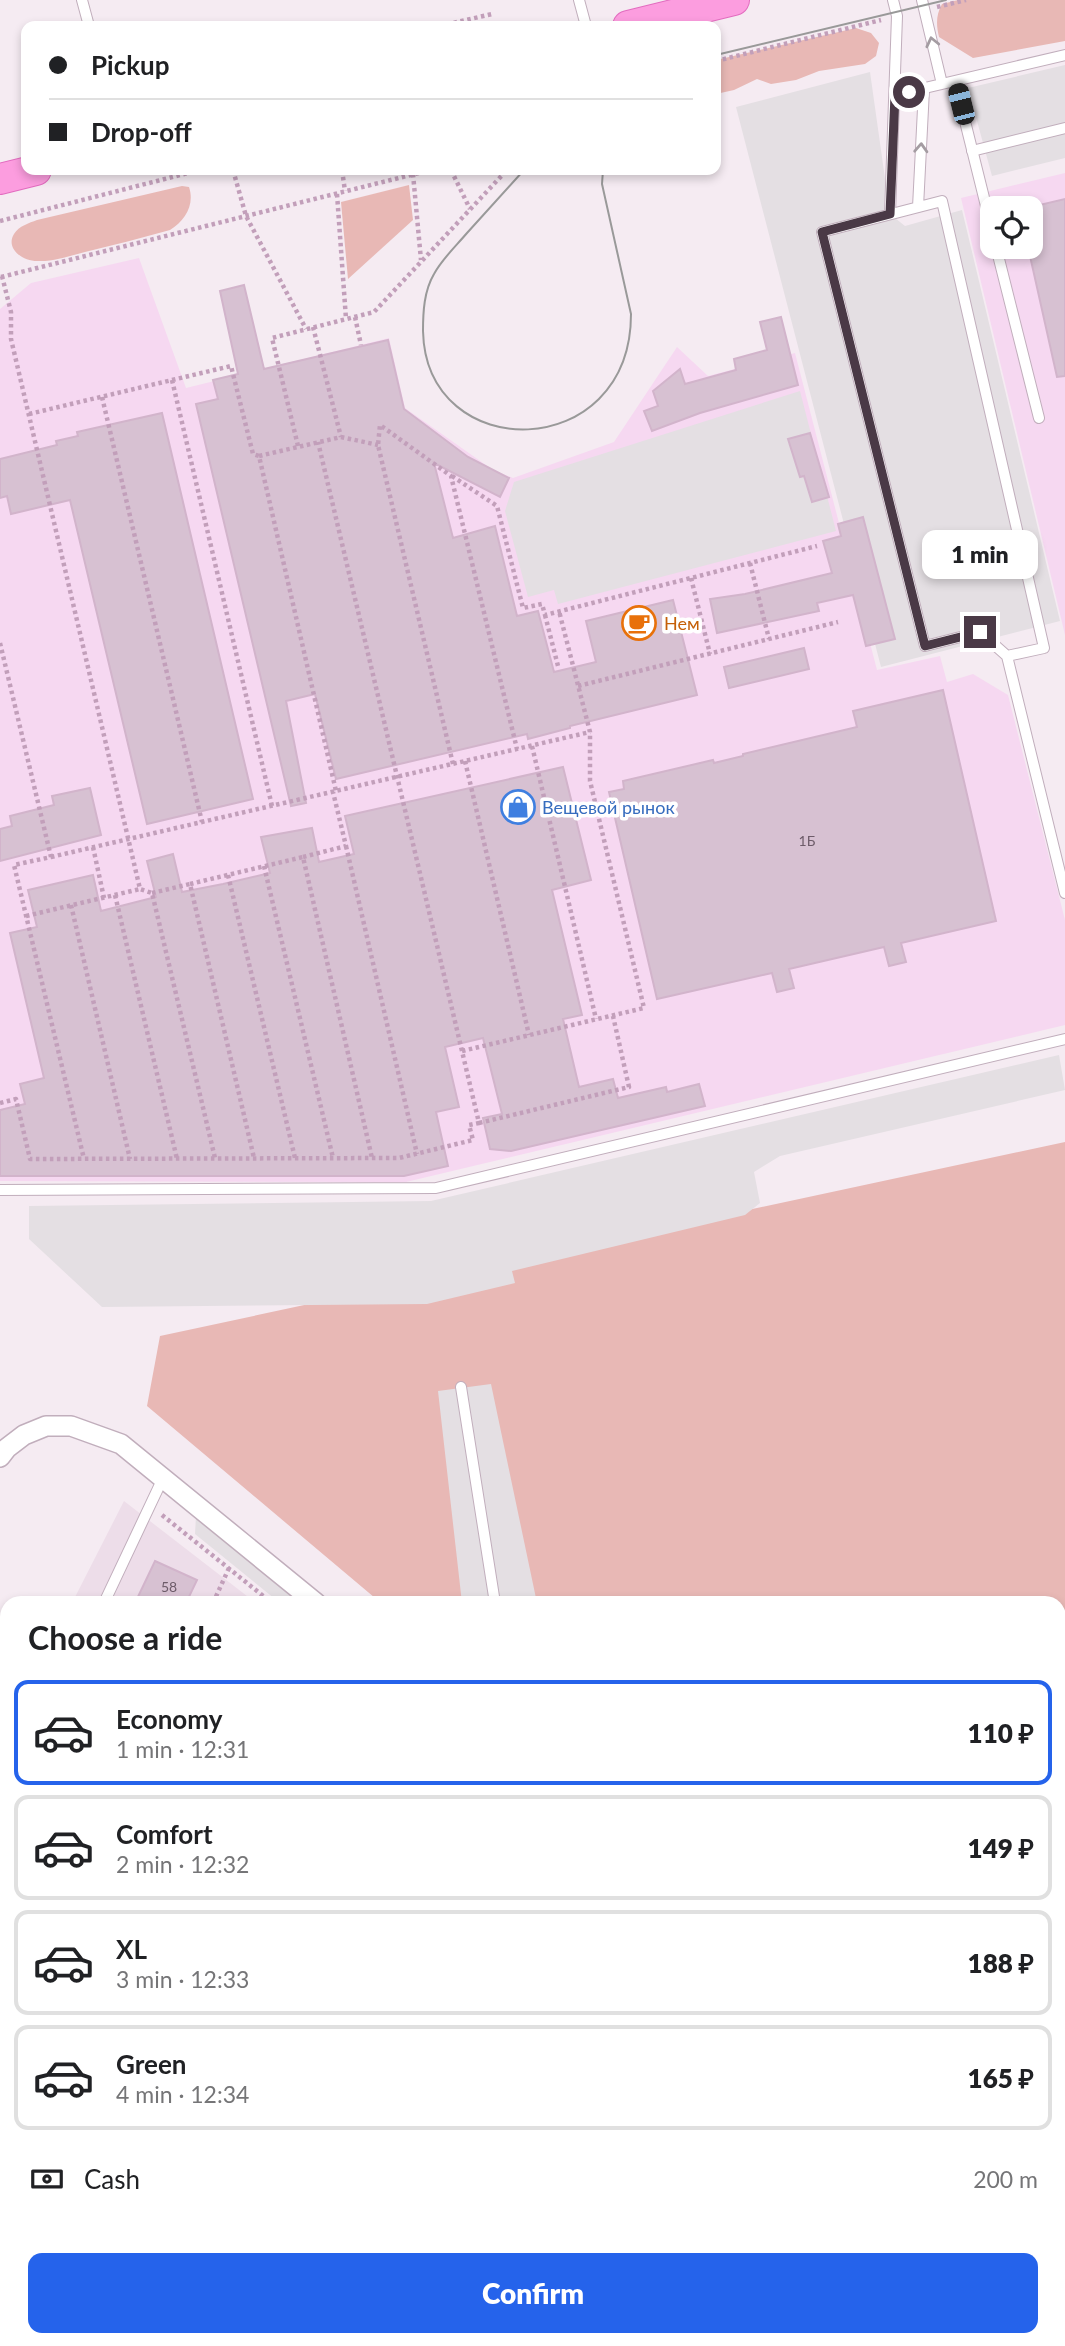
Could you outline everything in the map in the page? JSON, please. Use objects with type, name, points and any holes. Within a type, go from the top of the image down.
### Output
[{"type":"main road","points":[[643,19],[734,0]]},
{"type":"street","points":[[0,1457],[24,1435],[46,1426],[71,1426],[121,1444],[307,1596]]},
{"type":"lane","points":[[82,0],[88,21]]},
{"type":"lane","points":[[579,0],[585,21]]},
{"type":"lane","points":[[890,214],[897,16],[892,0]]},
{"type":"lane","points":[[923,5],[942,85]]},
{"type":"lane","points":[[895,95],[1065,55]]},
{"type":"lane","points":[[955,81],[983,196]]},
{"type":"lane","points":[[918,207],[924,89]]},
{"type":"lane","points":[[972,151],[1065,128]]},
{"type":"lane","points":[[1007,656],[1044,648],[943,201],[822,232],[925,646],[980,632],[1007,656],[1065,893]]},
{"type":"lane","points":[[999,259],[1039,418]]},
{"type":"lane","points":[[0,1190],[436,1188],[1065,1039]]},
{"type":"lane","points":[[461,1387],[494,1596]]},
{"type":"lane","points":[[107,1596],[163,1478]]},
{"type":"path","points":[[923,5],[966,0]]},
{"type":"path","points":[[462,21],[492,14]]},
{"type":"path","points":[[721,60],[897,16]]},
{"type":"path","points":[[0,220],[180,175]]},
{"type":"path","points":[[234,175],[246,216],[306,329]]},
{"type":"path","points":[[343,175],[345,191]]},
{"type":"path","points":[[140,889],[11,340],[11,312],[1,277],[410,175]]},
{"type":"path","points":[[414,175],[421,261]]},
{"type":"path","points":[[453,175],[470,209]]},
{"type":"path","points":[[298,446],[272,338],[374,312],[502,175]]},
{"type":"path","points":[[337,194],[346,319]]},
{"type":"path","points":[[355,317],[361,345]]},
{"type":"path","points":[[313,327],[341,437]]},
{"type":"path","points":[[29,414],[231,366],[253,454],[259,456],[341,437],[378,445]]},
{"type":"path","points":[[172,380],[272,806]]},
{"type":"path","points":[[102,397],[202,822]]},
{"type":"path","points":[[453,764],[378,445],[380,425],[497,506],[523,608],[542,604],[558,666]]},
{"type":"path","points":[[317,442],[479,1122]]},
{"type":"path","points":[[259,456],[417,1154]]},
{"type":"path","points":[[451,476],[517,749]]},
{"type":"path","points":[[545,615],[817,546]]},
{"type":"path","points":[[750,564],[769,639]]},
{"type":"path","points":[[691,578],[710,654]]},
{"type":"path","points":[[461,1051],[644,1008],[590,781],[590,732],[559,611]]},
{"type":"path","points":[[579,686],[838,622]]},
{"type":"path","points":[[0,643],[51,857]]},
{"type":"path","points":[[84,1159],[14,865],[590,732]]},
{"type":"path","points":[[532,746],[596,1019]]},
{"type":"path","points":[[465,761],[529,1035]]},
{"type":"path","points":[[26,916],[140,889],[152,893],[346,846]]},
{"type":"path","points":[[93,847],[104,898]]},
{"type":"path","points":[[303,857],[372,1158]]},
{"type":"path","points":[[264,866],[333,1158]]},
{"type":"path","points":[[228,875],[295,1158]]},
{"type":"path","points":[[190,884],[254,1158]]},
{"type":"path","points":[[152,893],[215,1158]]},
{"type":"path","points":[[115,895],[177,1158]]},
{"type":"path","points":[[71,905],[130,1159]]},
{"type":"path","points":[[0,1103],[16,1099],[30,1159],[398,1158],[473,1140],[469,1125],[629,1087],[613,1016]]},
{"type":"path","points":[[150,1506],[263,1596]]},
{"type":"path","points":[[216,1596],[229,1568]]},
{"type":"shaded area","points":[[958,0],[1065,0],[1065,41],[973,58],[939,37],[937,20],[942,4]]},
{"type":"shaded area","points":[[856,28],[871,33],[879,43],[876,56],[865,64],[819,71],[796,80],[771,84],[757,79],[721,93],[721,59]]},
{"type":"shaded area","points":[[1065,65],[1065,158],[992,176],[968,88]]},
{"type":"shaded area","points":[[870,72],[890,214],[905,226],[962,210],[1060,621],[881,667],[736,107]]},
{"type":"shaded area","points":[[1065,173],[1065,635],[961,198]]},
{"type":"shaded area","points":[[409,185],[413,220],[348,279],[341,202]]},
{"type":"shaded area","points":[[182,186],[189,187],[190,206],[180,222],[170,230],[49,261],[26,259],[17,253],[12,245],[16,231],[37,220]]},
{"type":"shaded area","name":"Вещевой рынок","points":[[139,258],[186,388],[389,338],[405,408],[493,470],[513,478],[614,442],[677,347],[708,376],[795,353],[877,670],[940,656],[947,682],[973,674],[1008,695],[1065,920],[1065,1025],[406,1182],[0,1181],[0,309],[31,283]]},
{"type":"shaded area","points":[[800,391],[836,531],[558,604],[554,590],[528,597],[505,511],[514,482]]},
{"type":"shaded area","points":[[1059,1055],[1065,1090],[780,1156],[754,1172],[760,1203],[745,1215],[512,1271],[515,1283],[427,1304],[102,1307],[29,1239],[29,1206],[431,1201]]},
{"type":"shaded area","points":[[1065,1142],[1065,1596],[373,1596],[147,1406],[160,1336]]},
{"type":"shaded area","points":[[491,1384],[536,1596],[461,1596],[438,1391]]},
{"type":"shaded area","points":[[124,1501],[247,1596],[76,1596]]},
{"type":"shaded area","points":[[196,1516],[294,1596],[271,1596],[195,1534]]},
{"type":"building","points":[[1065,199],[1065,376],[1057,377],[1031,259],[1043,259],[1043,204]]},
{"type":"building","points":[[244,285],[264,369],[388,340],[404,409],[468,457],[509,478],[500,497],[434,463],[453,538],[495,526],[517,616],[538,611],[554,672],[596,662],[586,621],[673,600],[697,695],[528,739],[527,734],[336,779],[315,694],[286,701],[306,803],[291,806],[196,404],[218,399],[213,380],[238,374],[220,291]]},
{"type":"building","points":[[781,317],[798,385],[700,413],[652,431],[644,411],[658,406],[653,391],[680,369],[685,384],[736,370],[734,359],[767,350],[760,322]]},
{"type":"building","points":[[162,413],[253,799],[147,824],[70,500],[11,514],[7,496],[0,498],[0,459],[57,445],[56,441],[78,436],[77,432]]},
{"type":"building","points":[[810,433],[829,497],[812,502],[804,476],[800,477],[788,439]]},
{"type":"building","points":[[863,517],[895,639],[866,646],[853,595],[817,603],[819,611],[717,633],[710,599],[745,594],[832,573],[823,541],[841,536],[838,524]]},
{"type":"building","points":[[804,648],[809,669],[729,688],[724,667]]},
{"type":"building","points":[[943,690],[996,921],[901,943],[906,962],[889,966],[884,947],[789,969],[794,988],[777,992],[772,973],[657,999],[609,792],[624,789],[623,781],[713,760],[714,763],[857,727],[853,711]]},
{"type":"building","points":[[563,767],[591,880],[552,890],[582,1015],[563,1019],[579,1087],[613,1079],[618,1098],[666,1087],[667,1092],[699,1084],[705,1106],[511,1151],[490,1149],[483,1118],[502,1114],[483,1038],[445,1047],[459,1107],[436,1112],[448,1166],[404,1176],[0,1176],[0,1110],[25,1104],[20,1084],[44,1078],[10,933],[37,927],[28,890],[93,875],[101,911],[156,897],[147,861],[173,854],[182,892],[223,884],[270,873],[261,837],[312,828],[319,862],[354,854],[345,816]]},
{"type":"building","points":[[90,788],[101,835],[0,861],[0,829],[12,826],[10,816],[54,805],[52,796]]},
{"type":"building","points":[[155,1561],[197,1580],[189,1596],[138,1596]]},
{"type":"tram line","points":[[721,54],[946,0]]},
{"type":"tram line","points":[[519,175],[437,268],[426,294],[423,331],[433,375],[457,406],[490,424],[528,429],[566,421],[599,399],[622,363],[631,314],[602,184],[603,175]]},
{"type":"place","name":"Нем","points":[[639,623]]},
{"type":"place","name":"Вещевой рынок","points":[[518,807]]},
{"type":"route","points":[[909,92],[895,95],[890,214],[822,232],[925,646],[980,632]]}]
